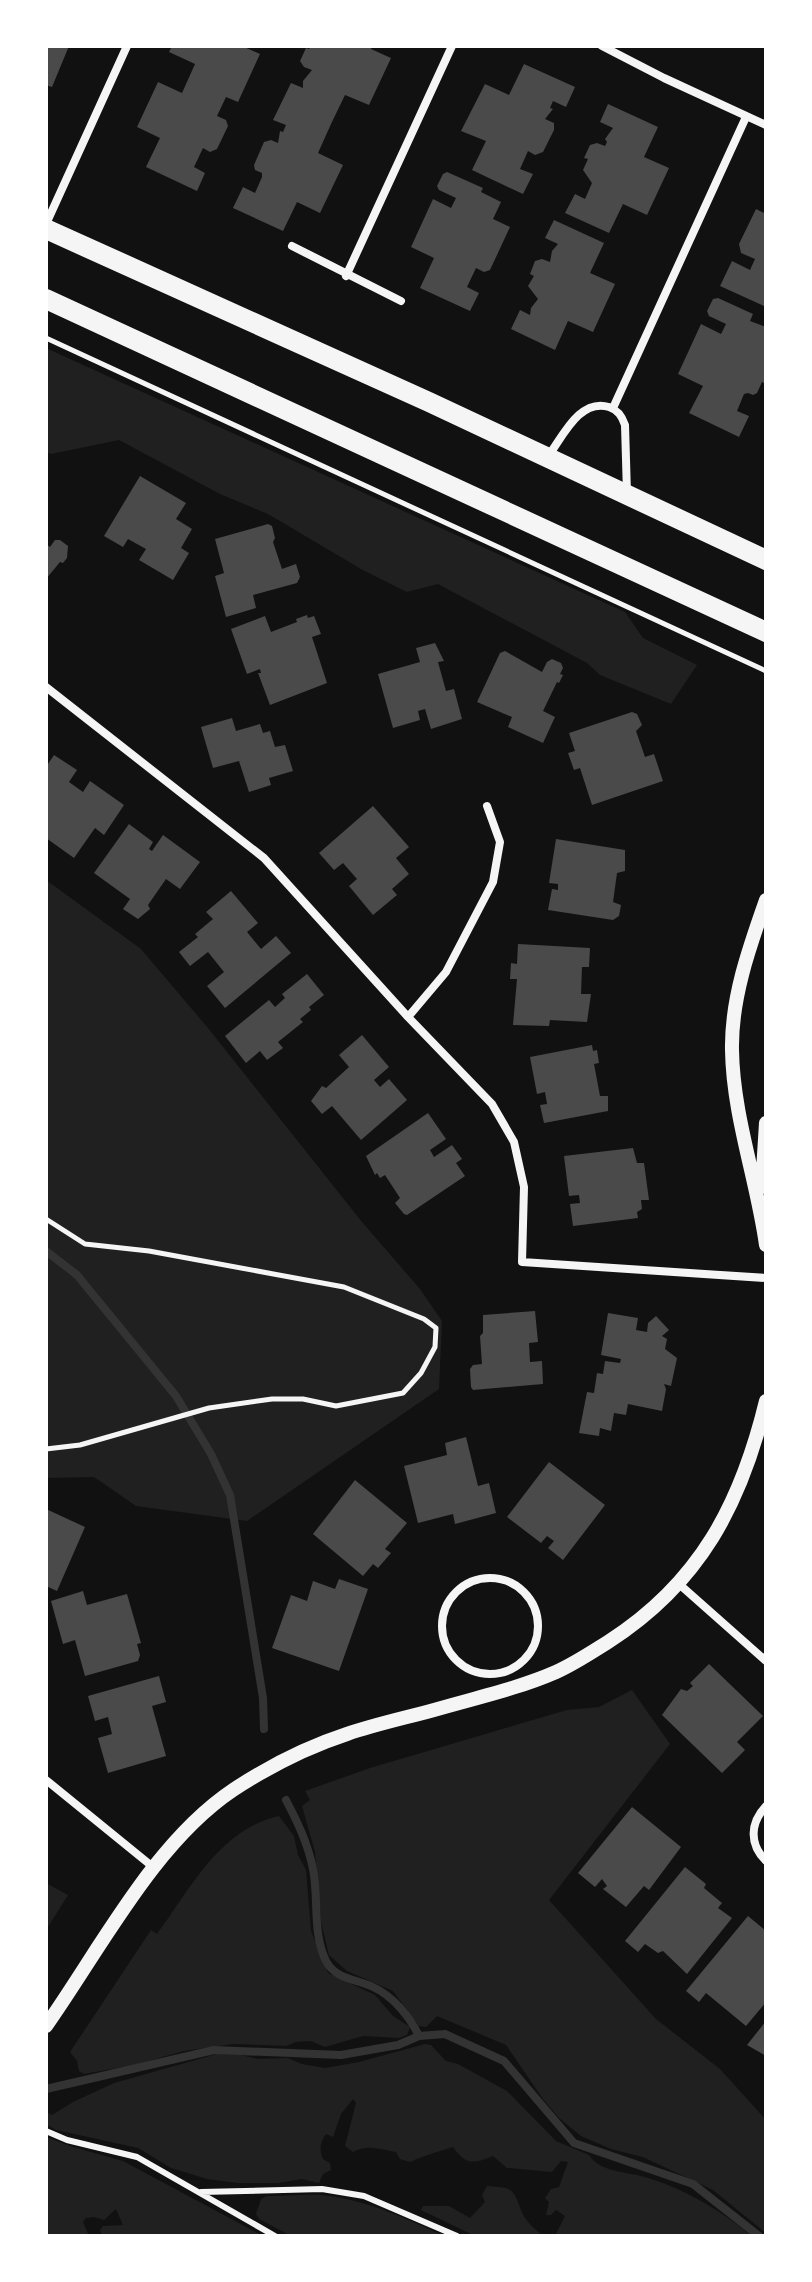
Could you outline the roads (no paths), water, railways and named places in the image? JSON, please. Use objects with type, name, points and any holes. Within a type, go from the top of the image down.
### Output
[{"type":"main road","points":[[46,227],[766,560]]},
{"type":"main road","points":[[46,299],[766,632]]},
{"type":"street","points":[[46,227],[127,46]]},
{"type":"street","points":[[346,276],[452,46]]},
{"type":"street","points":[[602,46],[766,125]]},
{"type":"street","points":[[613,408],[746,117]]},
{"type":"street","points":[[292,246],[346,276],[401,301]]},
{"type":"street","points":[[547,458],[580,412],[598,405],[613,408],[621,415],[625,425],[627,495]]},
{"type":"street","points":[[46,687],[264,858],[408,1017],[492,1104],[514,1142],[524,1187],[522,1262],[766,1278]]},
{"type":"street","points":[[408,1017],[446,972],[493,882],[500,842],[487,806]]},
{"type":"street","points":[[766,900],[742,976],[734,1016],[732,1050],[737,1097],[761,1207],[766,1245]]},
{"type":"street","points":[[761,1207],[766,1123]]},
{"type":"street","points":[[46,2026],[153,1867],[192,1826],[231,1792],[270,1767],[346,1734],[557,1672],[599,1648],[651,1611],[679,1584],[719,1527],[740,1487],[766,1401]]},
{"type":"street","points":[[498,1577],[513,1582],[526,1592],[535,1605],[539,1620],[538,1636],[532,1651],[522,1663],[508,1671],[484,1673],[462,1665],[450,1653],[443,1639],[442,1622],[446,1606],[467,1582],[498,1577]]},
{"type":"street","points":[[679,1584],[766,1661]]},
{"type":"street","points":[[508,1671],[515,1686]]},
{"type":"street","points":[[46,1780],[153,1867]]},
{"type":"street","points":[[766,1806],[758,1815],[753,1829],[753,1842],[758,1854],[766,1861]]},
{"type":"lane","points":[[46,2131],[67,2140],[137,2157],[275,2236]]},
{"type":"lane","points":[[201,2192],[322,2189],[364,2196],[457,2236]]},
{"type":"waterway","points":[[46,1251],[77,1275],[176,1396],[211,1454],[230,1495],[263,1698],[264,1729]]},
{"type":"waterway","points":[[286,1800],[311,1860],[317,1927],[326,1961],[340,1975],[373,1987],[394,2001],[419,2036]]},
{"type":"waterway","points":[[46,2089],[214,2050],[341,2055],[398,2045],[419,2036],[445,2034],[504,2061],[574,2143],[693,2184],[759,2236]]}]
